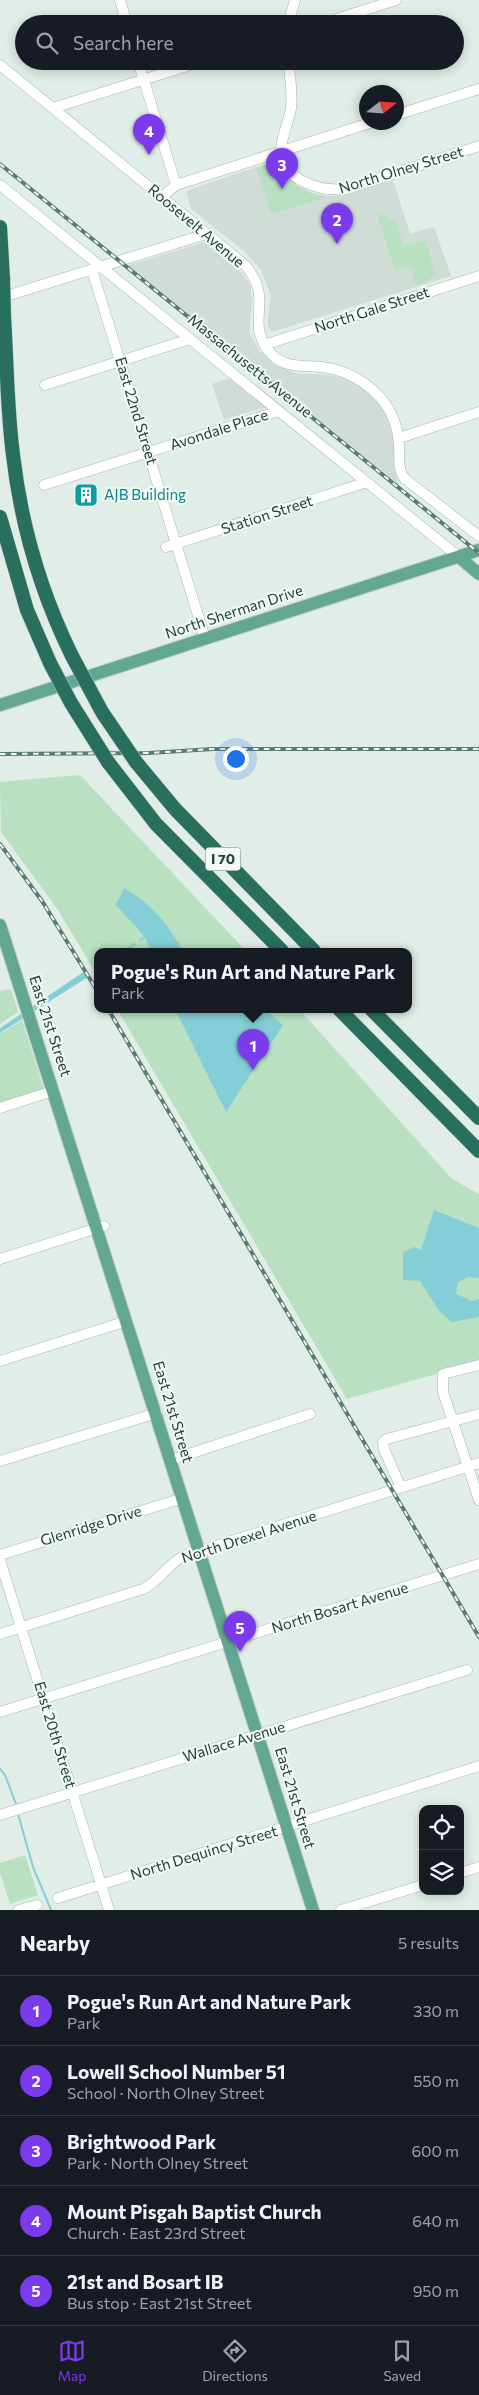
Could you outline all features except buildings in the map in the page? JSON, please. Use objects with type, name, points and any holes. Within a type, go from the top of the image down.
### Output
[{"type":"highway","name":"I 70","points":[[0,227],[12,446],[20,500],[43,585],[72,656],[102,712],[136,762],[175,809],[311,948]]},
{"type":"highway","name":"I 70","points":[[0,517],[27,610],[50,663],[71,703],[108,762],[156,824],[279,948]]},
{"type":"highway","points":[[343,1013],[479,1151]]},
{"type":"highway","points":[[375,1013],[479,1118]]},
{"type":"main road","name":"North Sherman Drive","points":[[0,705],[479,550]]},
{"type":"main road","name":"Massachusetts Avenue","points":[[459,557],[479,574]]},
{"type":"main road","name":"East 21st Street","points":[[0,925],[53,1091],[100,1227],[127,1321],[314,1910]]},
{"type":"street","points":[[120,0],[124,15]]},
{"type":"street","points":[[291,15],[295,0]]},
{"type":"street","points":[[349,15],[396,0]]},
{"type":"street","name":"Roosevelt Avenue","points":[[0,66],[245,266],[257,281],[261,296],[258,326],[264,345]]},
{"type":"street","points":[[141,70],[176,185]]},
{"type":"street","points":[[53,108],[175,70]]},
{"type":"street","points":[[281,152],[291,108],[289,70]]},
{"type":"street","points":[[404,112],[479,89]]},
{"type":"street","points":[[162,197],[176,185],[359,127]]},
{"type":"street","name":"North Olney Street","points":[[281,152],[286,167],[300,179],[316,187],[336,190],[349,188],[479,146]]},
{"type":"street","name":"Massachusetts Avenue","points":[[0,185],[97,268],[190,339],[459,557]]},
{"type":"street","points":[[0,298],[206,234]]},
{"type":"street","name":"East 22nd Street","points":[[97,268],[121,361],[205,638]]},
{"type":"street","name":"North Gale Street","points":[[264,345],[479,276]]},
{"type":"street","points":[[44,385],[190,339]]},
{"type":"street","points":[[264,345],[272,355],[284,363],[292,366],[338,370],[368,386],[387,407],[399,438],[402,476],[426,497],[479,536]]},
{"type":"street","name":"Avondale Place","points":[[44,486],[279,411]]},
{"type":"street","points":[[399,438],[479,412]]},
{"type":"street","name":"Station Street","points":[[166,547],[367,482]]},
{"type":"street","points":[[0,1108],[53,1091]]},
{"type":"street","points":[[0,1259],[100,1227]]},
{"type":"street","points":[[0,1361],[127,1321]]},
{"type":"street","points":[[479,1365],[443,1374],[443,1392],[454,1422],[474,1465],[479,1500]]},
{"type":"street","points":[[0,1461],[157,1413]]},
{"type":"street","points":[[171,1460],[310,1414]]},
{"type":"street","points":[[401,1488],[384,1449],[383,1442],[387,1438],[479,1414]]},
{"type":"street","name":"North Drexel Avenue","points":[[0,1634],[143,1589],[158,1580],[177,1560],[200,1551],[474,1465]]},
{"type":"street","name":"Glenridge Drive","points":[[0,1554],[183,1498]]},
{"type":"street","name":"East 20th Street","points":[[0,1560],[109,1910]]},
{"type":"street","name":"North Bosart Avenue","points":[[0,1712],[479,1564]]},
{"type":"street","name":"Wallace Avenue","points":[[0,1814],[467,1670]]},
{"type":"street","name":"North Dequincy Street","points":[[58,1898],[287,1828],[479,1766]]},
{"type":"street","points":[[464,1872],[479,1867]]},
{"type":"street","points":[[341,1910],[419,1885]]},
{"type":"street","points":[[19,1910],[37,1904]]},
{"type":"shaded area","points":[[271,162],[297,185],[312,193],[329,196],[352,193],[393,180],[410,234],[434,227],[451,276],[272,332],[268,326],[271,296],[261,270],[243,250],[191,209],[186,191]]},
{"type":"shaded area","points":[[205,242],[242,273],[250,285],[252,300],[249,332],[259,350],[273,364],[297,374],[320,374],[340,377],[361,385],[376,400],[388,416],[397,451],[395,467],[399,485],[128,265]]},
{"type":"shaded area","points":[[230,378],[266,407],[224,420],[212,384]]},
{"type":"green space","points":[[271,163],[289,180],[303,189],[326,197],[272,214],[256,168]]},
{"type":"green space","points":[[384,214],[397,223],[409,266],[395,270],[378,216]]},
{"type":"green space","points":[[425,240],[436,275],[419,285],[415,281],[404,246]]},
{"type":"green space","points":[[80,775],[243,948],[94,948],[94,970],[58,910],[1,832],[0,782]]},
{"type":"green space","points":[[11,989],[18,1012],[0,1024],[0,991]]},
{"type":"green space","points":[[119,1013],[303,1013],[452,1179],[479,1194],[479,1362],[347,1399]]},
{"type":"green space","points":[[22,1020],[44,1089],[0,1104],[0,1034]]},
{"type":"green space","points":[[25,1855],[38,1895],[10,1904],[0,1873],[0,1863]]},
{"type":"water","points":[[124,888],[143,901],[158,915],[181,948],[150,948],[145,937],[116,905]]},
{"type":"water","points":[[85,971],[88,977],[0,1033],[0,1028]]},
{"type":"water","points":[[177,1013],[269,1013],[283,1025],[226,1112]]},
{"type":"water","points":[[434,1210],[479,1228],[479,1278],[468,1277],[458,1282],[456,1294],[472,1301],[479,1299],[479,1317],[452,1322],[439,1311],[420,1281],[403,1280],[403,1252],[414,1247],[421,1250]]},
{"type":"waterway","points":[[140,940],[145,937]]},
{"type":"waterway","points":[[128,948],[135,944]]},
{"type":"waterway","points":[[0,1769],[5,1775],[16,1804]]},
{"type":"waterway","points":[[18,1814],[33,1867],[51,1910]]},
{"type":"railway","points":[[0,164],[479,553]]},
{"type":"railway","points":[[0,754],[149,753],[213,749],[479,749]]},
{"type":"railway","points":[[0,844],[42,901],[94,986]]},
{"type":"railway","points":[[110,1013],[479,1637]]},
{"type":"place","name":"Mount Pisgah Baptist Church","points":[[149,155]]},
{"type":"place","name":"Brightwood Park","points":[[282,189]]},
{"type":"place","name":"Lowell School Number 51","points":[[337,244]]},
{"type":"place","name":"AJB Building","points":[[86,495]]},
{"type":"place","name":"Pogue's Run Art and Nature Park","points":[[253,1070]]},
{"type":"place","name":"21st and Bosart IB","points":[[240,1652]]}]
